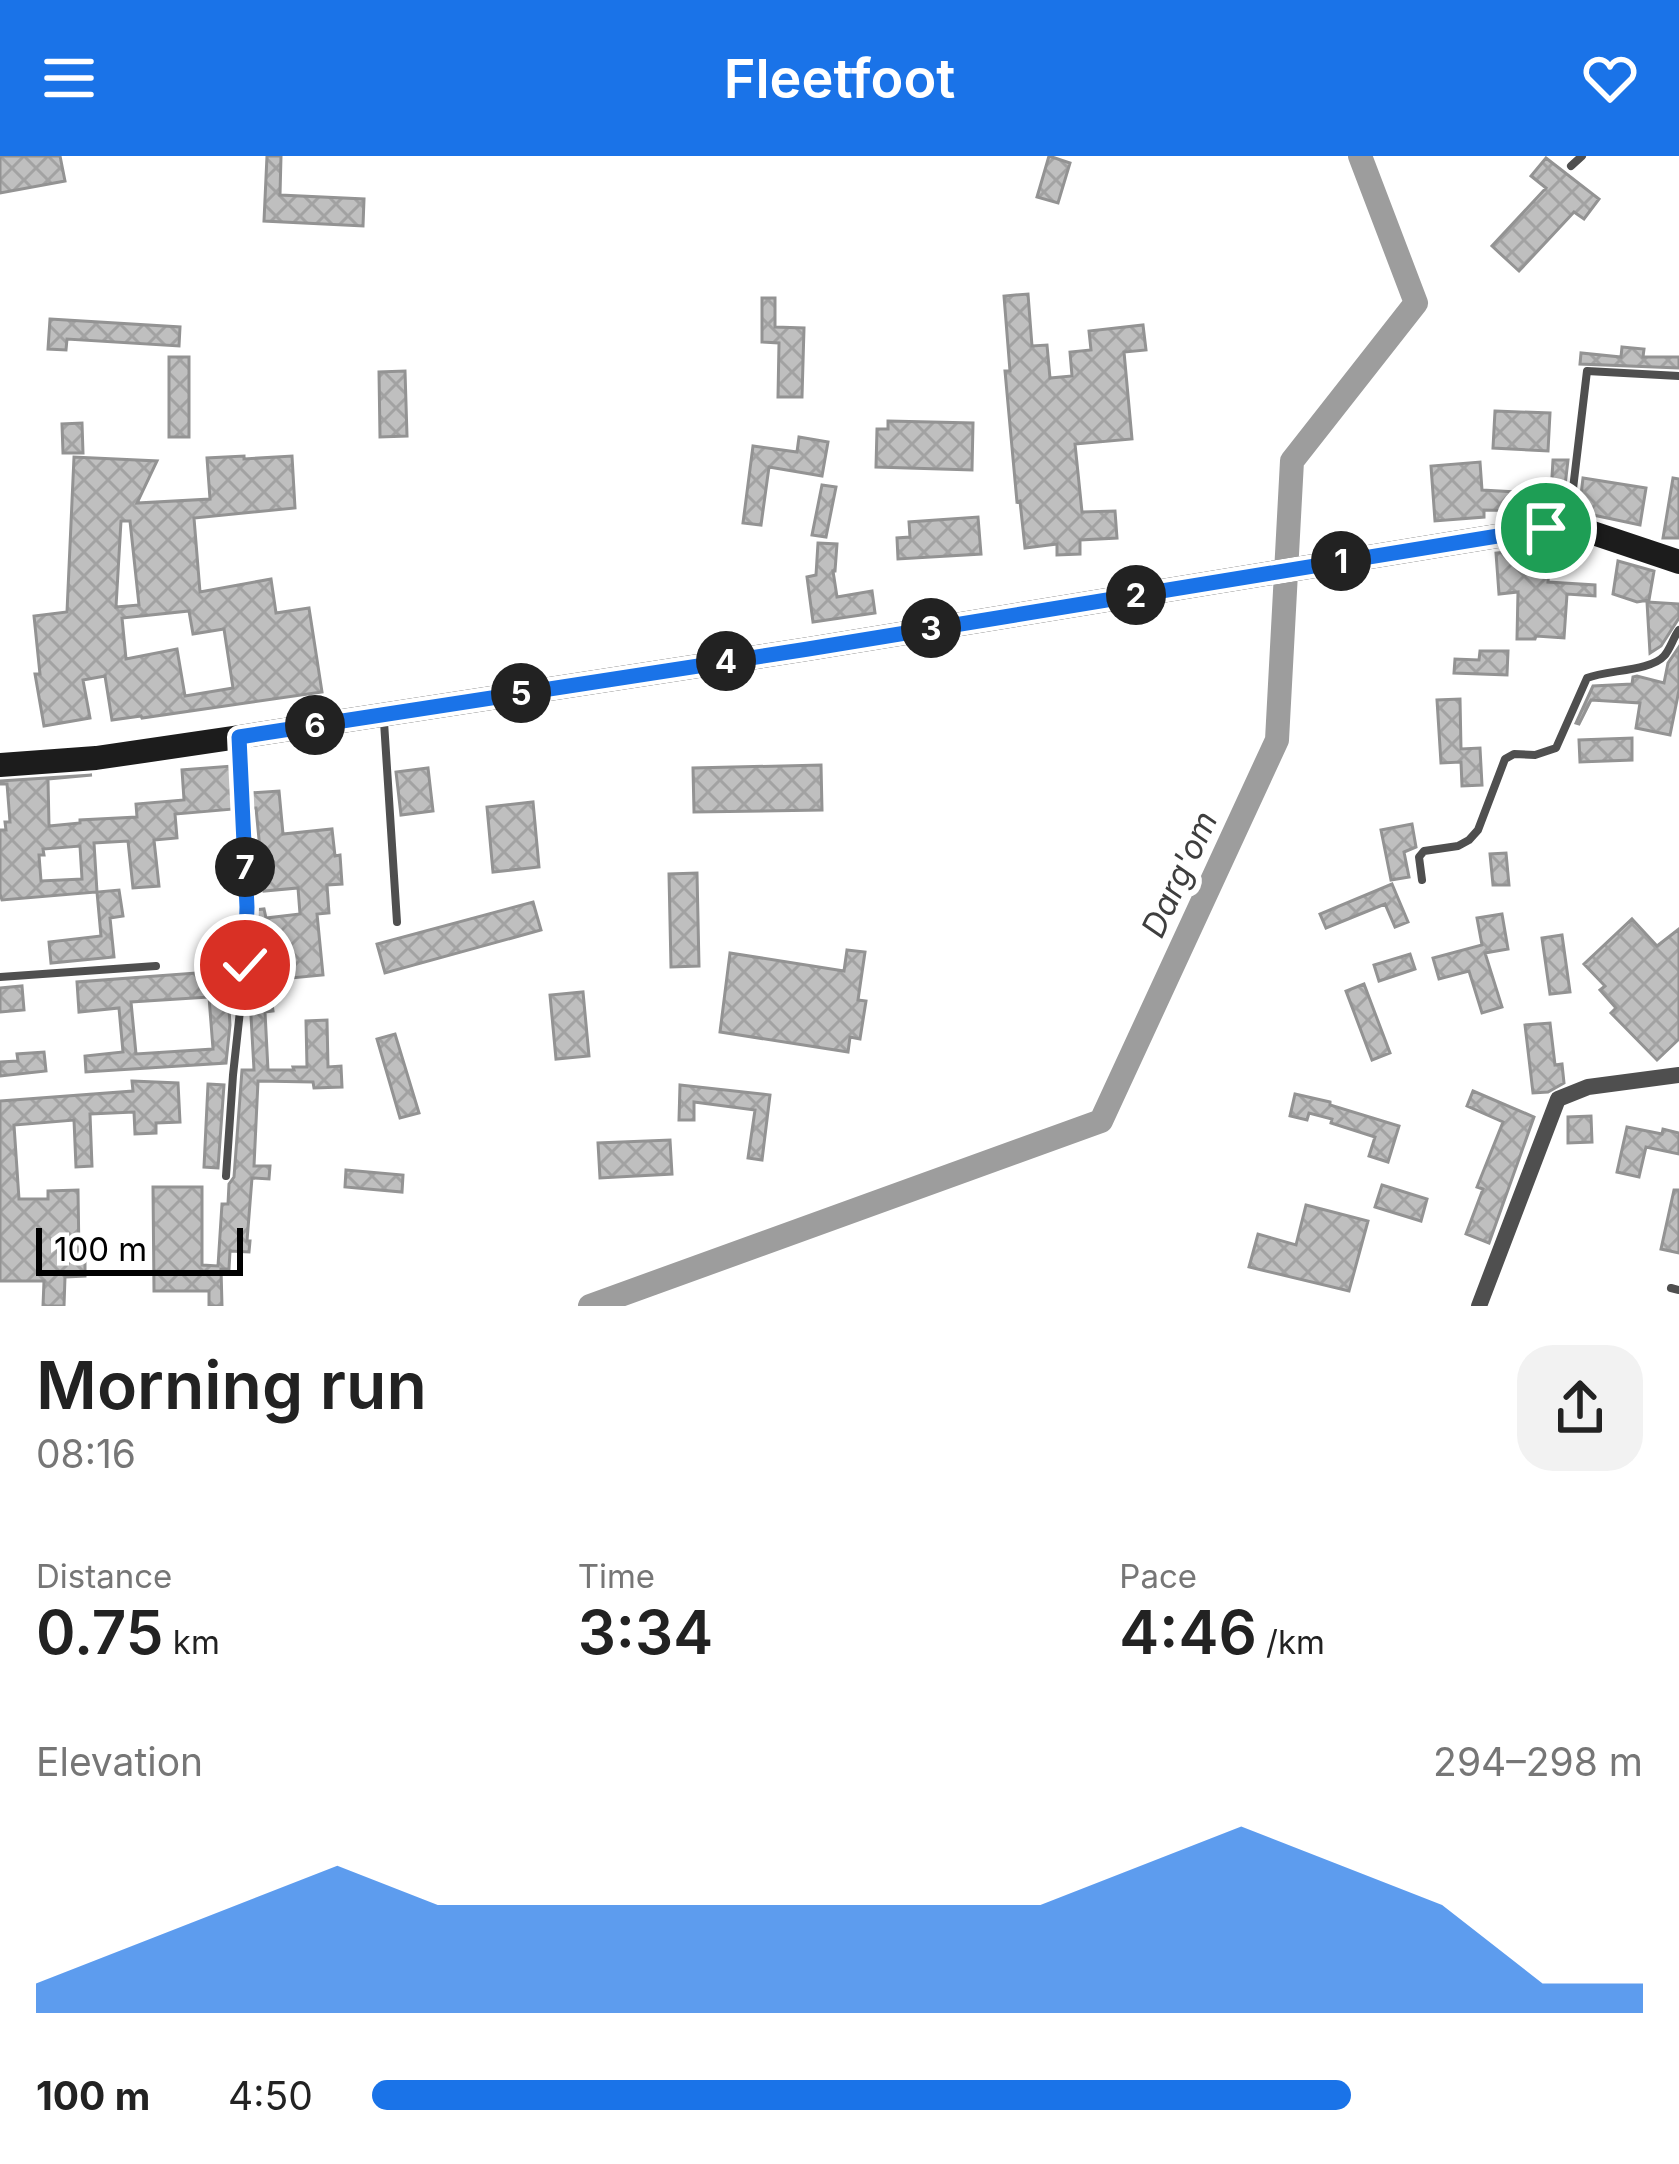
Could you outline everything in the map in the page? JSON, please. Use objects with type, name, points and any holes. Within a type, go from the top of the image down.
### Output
[{"type":"main road","points":[[0,765],[96,758],[239,737],[1546,528],[1578,528],[1679,562]]},
{"type":"street","points":[[1479,1306],[1558,1099],[1588,1087],[1679,1075]]},
{"type":"lane","points":[[1571,166],[1582,156]]},
{"type":"lane","points":[[1578,528],[1570,514],[1587,371],[1679,376]]},
{"type":"lane","points":[[1422,880],[1419,857],[1424,851],[1458,845],[1478,830],[1505,759],[1556,748],[1587,678],[1652,664],[1666,656],[1679,630]]},
{"type":"lane","points":[[383,714],[397,922]]},
{"type":"lane","points":[[226,1176],[247,907],[239,737]]},
{"type":"lane","points":[[0,977],[156,966]]},
{"type":"building","points":[[0,156],[60,156],[65,181],[0,193]]},
{"type":"building","points":[[267,156],[281,156],[280,195],[364,199],[363,226],[264,221]]},
{"type":"building","points":[[1049,156],[1070,163],[1058,203],[1037,197]]},
{"type":"building","points":[[1546,158],[1599,199],[1584,219],[1574,212],[1519,271],[1492,246],[1546,188],[1531,176]]},
{"type":"building","points":[[1028,294],[1032,346],[1047,345],[1050,378],[1072,376],[1070,352],[1091,350],[1089,331],[1143,325],[1146,350],[1124,352],[1132,439],[1075,444],[1082,512],[1115,511],[1117,538],[1080,540],[1080,554],[1057,555],[1057,544],[1025,548],[1005,371],[1010,371],[1004,296]]},
{"type":"building","points":[[762,298],[775,298],[775,327],[804,328],[802,397],[778,397],[779,343],[762,342]]},
{"type":"building","points":[[50,319],[180,327],[179,346],[67,339],[66,350],[48,349]]},
{"type":"building","points":[[1622,347],[1644,349],[1643,357],[1679,357],[1679,368],[1580,364],[1581,353],[1621,357]]},
{"type":"building","points":[[169,357],[189,357],[189,437],[169,437]]},
{"type":"building","points":[[405,371],[407,436],[380,437],[379,372]]},
{"type":"building","points":[[1495,411],[1550,413],[1548,451],[1493,448]]},
{"type":"building","points":[[888,421],[973,423],[972,470],[876,467],[877,429],[888,429]]},
{"type":"building","points":[[82,423],[83,453],[63,453],[62,424]]},
{"type":"building","points":[[799,437],[828,442],[822,476],[769,467],[761,525],[743,523],[753,446],[797,452]]},
{"type":"building","points":[[292,456],[295,508],[194,518],[200,592],[271,579],[276,613],[309,608],[322,692],[112,720],[105,676],[83,680],[90,718],[44,726],[35,674],[40,674],[34,616],[67,612],[74,457],[157,461],[137,503],[210,499],[207,458]],"holes":[[[121,521],[130,521],[139,605],[116,607]],[[189,611],[193,634],[224,629],[233,688],[185,696],[177,649],[126,659],[122,618]]]},
{"type":"building","points":[[1553,460],[1568,460],[1562,512],[1484,510],[1484,517],[1435,521],[1431,466],[1480,462],[1482,490],[1551,494]]},
{"type":"building","points":[[1583,478],[1646,488],[1640,525],[1579,512]]},
{"type":"building","points":[[1673,478],[1679,479],[1679,538],[1663,538]]},
{"type":"building","points":[[822,485],[836,487],[826,537],[812,535]]},
{"type":"building","points":[[978,517],[981,554],[898,559],[897,538],[910,537],[909,522]]},
{"type":"building","points":[[818,543],[837,544],[833,571],[837,597],[872,591],[875,613],[813,622],[807,577],[816,575]]},
{"type":"building","points":[[1563,547],[1562,558],[1550,557],[1548,582],[1595,585],[1595,596],[1567,594],[1564,638],[1517,639],[1518,592],[1499,594],[1496,553]]},
{"type":"building","points":[[1618,561],[1654,571],[1649,600],[1637,602],[1613,594]]},
{"type":"building","points":[[1647,602],[1679,604],[1679,618],[1661,646],[1650,653]]},
{"type":"building","points":[[1679,647],[1679,690],[1670,735],[1636,728],[1640,703],[1591,700],[1576,723],[1593,686],[1632,684],[1637,676],[1664,683],[1668,663]]},
{"type":"building","points":[[1480,651],[1508,651],[1507,675],[1454,673],[1455,659],[1479,660]]},
{"type":"building","points":[[1460,699],[1461,749],[1480,748],[1482,785],[1462,786],[1461,762],[1441,763],[1437,700]]},
{"type":"building","points":[[1632,738],[1632,760],[1580,762],[1579,740]]},
{"type":"building","points":[[821,765],[822,810],[694,812],[693,768]]},
{"type":"building","points":[[232,766],[234,809],[175,814],[177,838],[154,840],[159,886],[133,888],[128,841],[94,843],[97,892],[2,900],[0,830],[6,830],[5,822],[10,822],[7,784],[0,781],[92,775],[48,779],[49,826],[137,817],[136,804],[184,800],[182,770]],"holes":[[[80,846],[82,879],[41,881],[39,855],[44,855],[43,849]]]},
{"type":"building","points":[[428,768],[433,811],[401,815],[396,772]]},
{"type":"building","points":[[279,791],[283,834],[332,829],[342,884],[327,885],[329,913],[317,914],[323,975],[269,980],[273,1011],[265,1012],[268,1070],[307,1067],[306,1021],[327,1020],[328,1067],[341,1066],[342,1087],[258,1081],[254,1166],[270,1166],[269,1179],[252,1178],[249,1252],[230,1251],[229,1269],[221,1269],[222,1306],[209,1306],[209,1291],[154,1291],[153,1187],[202,1187],[202,1265],[218,1266],[222,1204],[228,1204],[234,1177],[242,1070],[254,1070],[250,998],[256,966],[255,910],[264,909],[266,918],[300,914],[298,888],[264,891],[256,808],[250,808],[250,793]]},
{"type":"building","points":[[533,802],[539,867],[493,872],[487,807]]},
{"type":"building","points":[[1412,824],[1416,847],[1404,852],[1409,877],[1391,880],[1381,830]]},
{"type":"building","points":[[1506,853],[1509,885],[1493,885],[1490,854]]},
{"type":"building","points":[[697,873],[699,966],[671,967],[669,874]]},
{"type":"building","points":[[1392,884],[1408,922],[1395,927],[1385,904],[1326,928],[1320,914]]},
{"type":"building","points":[[119,890],[123,916],[110,918],[114,957],[51,963],[49,942],[101,936],[97,892]]},
{"type":"building","points":[[533,902],[541,930],[385,973],[377,944]]},
{"type":"building","points":[[1502,914],[1508,949],[1485,953],[1502,1007],[1482,1013],[1469,971],[1439,979],[1433,958],[1482,945],[1477,918]]},
{"type":"building","points":[[1632,919],[1657,946],[1679,929],[1679,1039],[1657,1060],[1611,1013],[1616,1008],[1600,990],[1605,986],[1584,964]]},
{"type":"building","points":[[1562,935],[1570,992],[1550,994],[1542,938]]},
{"type":"building","points":[[847,950],[865,952],[858,1000],[866,1001],[860,1039],[850,1037],[848,1052],[720,1032],[730,953],[844,971]]},
{"type":"building","points":[[1410,954],[1415,969],[1379,981],[1374,965]]},
{"type":"building","points":[[222,971],[227,976],[230,1025],[226,1063],[86,1072],[85,1056],[123,1052],[119,1008],[79,1012],[77,982]],"holes":[[[209,997],[213,1049],[136,1054],[131,1002]]]},
{"type":"building","points":[[1364,984],[1390,1053],[1372,1060],[1346,991]]},
{"type":"building","points":[[22,986],[24,1010],[0,1012],[0,988]]},
{"type":"building","points":[[583,992],[589,1056],[556,1059],[550,995]]},
{"type":"building","points":[[1550,1023],[1555,1065],[1562,1064],[1564,1083],[1548,1092],[1533,1093],[1525,1025]]},
{"type":"building","points":[[395,1034],[419,1113],[400,1118],[377,1039]]},
{"type":"building","points":[[44,1052],[46,1071],[0,1076],[0,1062],[18,1061],[17,1054]]},
{"type":"building","points":[[132,1081],[178,1083],[180,1122],[156,1123],[156,1133],[135,1134],[134,1112],[90,1114],[92,1166],[76,1167],[74,1120],[14,1125],[19,1199],[48,1199],[48,1191],[78,1190],[79,1255],[85,1254],[85,1276],[65,1277],[64,1306],[43,1306],[44,1281],[0,1281],[0,1101],[133,1091]]},
{"type":"building","points":[[208,1084],[224,1085],[218,1168],[204,1167]]},
{"type":"building","points":[[680,1085],[770,1095],[762,1160],[748,1158],[755,1110],[694,1102],[694,1120],[679,1120]]},
{"type":"building","points":[[1473,1091],[1534,1117],[1489,1243],[1466,1234],[1483,1189],[1477,1187],[1503,1122],[1467,1106]]},
{"type":"building","points":[[1295,1094],[1399,1126],[1388,1162],[1369,1156],[1375,1137],[1309,1113],[1307,1120],[1290,1116]]},
{"type":"building","points":[[1591,1116],[1592,1142],[1568,1143],[1568,1117]]},
{"type":"building","points":[[1627,1127],[1679,1133],[1679,1154],[1646,1147],[1639,1177],[1617,1172]]},
{"type":"building","points":[[670,1140],[672,1174],[600,1178],[598,1143]]},
{"type":"building","points":[[346,1170],[403,1175],[402,1192],[345,1187]]},
{"type":"building","points":[[1382,1185],[1427,1199],[1421,1221],[1375,1207]]},
{"type":"building","points":[[1674,1190],[1679,1190],[1679,1253],[1661,1249]]},
{"type":"building","points":[[1306,1205],[1368,1221],[1349,1291],[1249,1267],[1258,1234],[1296,1245]]},
{"type":"waterway","name":"Darg'om","points":[[590,1306],[1101,1121],[1277,740],[1292,461],[1416,303],[1360,156]]},
{"type":"route","points":[[245,965],[239,737],[1546,528]]}]
